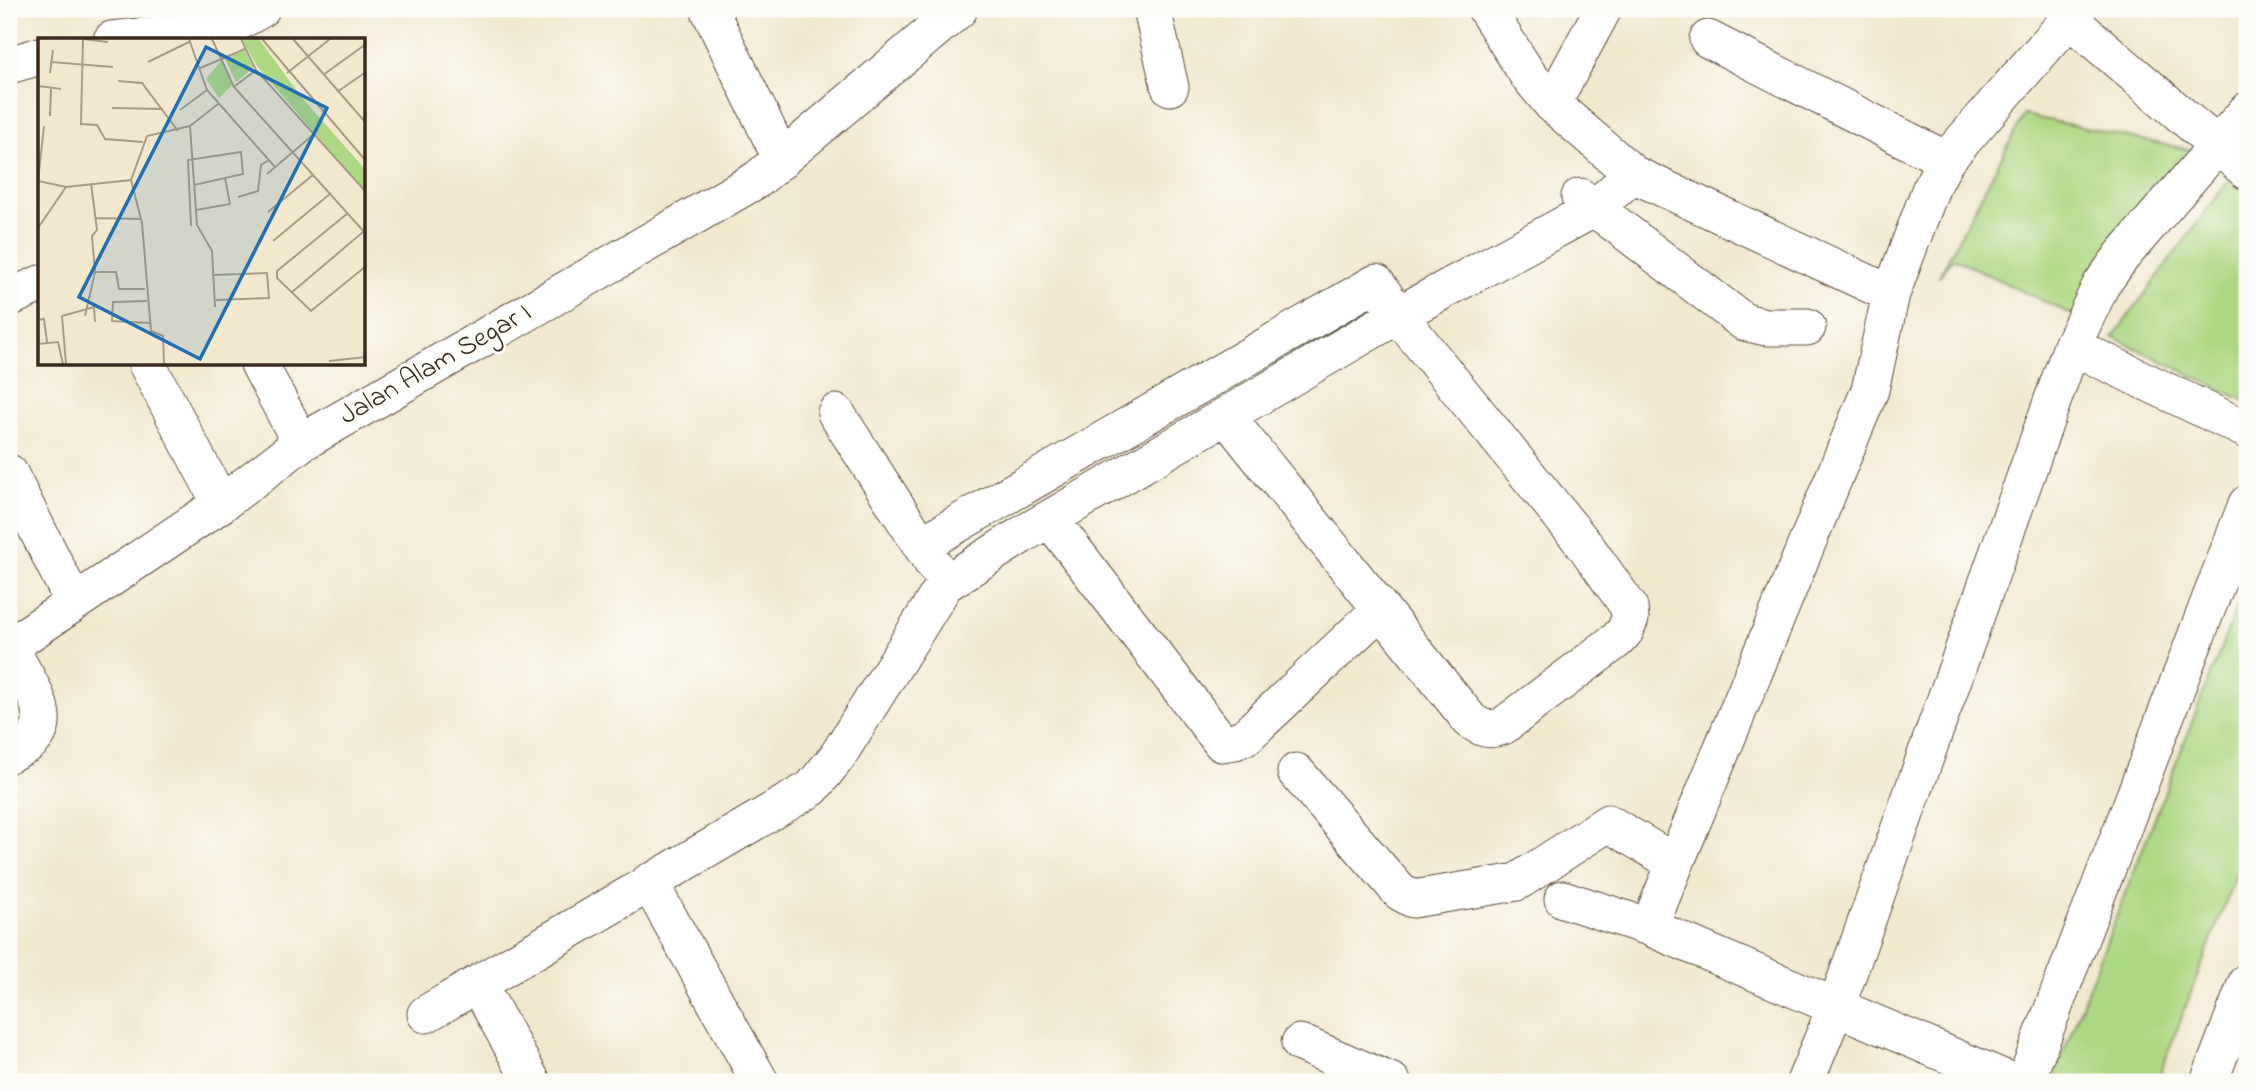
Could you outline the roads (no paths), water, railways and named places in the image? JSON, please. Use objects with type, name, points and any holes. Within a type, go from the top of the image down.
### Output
[{"type":"street","points":[[709,9],[782,160]]},
{"type":"street","name":"Jalan Alam Segar I","points":[[9,754],[30,742],[39,729],[41,719],[40,707],[15,657],[15,648],[22,638],[221,504],[302,443],[758,179],[959,9]]},
{"type":"street","points":[[1152,9],[1170,87]]},
{"type":"street","points":[[1486,9],[1528,75],[1552,104],[1633,174],[1891,294]]},
{"type":"street","points":[[1552,104],[1603,9]]},
{"type":"street","points":[[1648,927],[1870,390],[1891,294],[1922,210],[1946,160],[2073,13],[2247,171]]},
{"type":"street","points":[[131,38],[246,24]]},
{"type":"street","points":[[1709,39],[1946,160]]},
{"type":"street","points":[[9,65],[38,57]]},
{"type":"street","points":[[1805,1082],[1836,1007],[2072,346],[2101,285],[2122,256],[2247,111]]},
{"type":"street","points":[[1583,208],[1585,171],[1605,150]]},
{"type":"street","points":[[426,1014],[812,788],[837,757],[946,584],[1050,519],[1583,208],[1633,174]]},
{"type":"street","points":[[1583,208],[1744,322],[1766,327],[1807,327]]},
{"type":"street","points":[[921,545],[1376,283],[1398,315],[1587,548],[1629,607],[1630,619],[1625,631],[1617,640],[1503,726],[1490,730],[1479,727],[1470,720],[1380,610],[1226,416]]},
{"type":"street","points":[[9,298],[38,285]]},
{"type":"street","points":[[2072,346],[2247,430]]},
{"type":"street","points":[[148,366],[221,504]]},
{"type":"street","points":[[260,366],[302,443]]},
{"type":"street","points":[[836,413],[946,584]]},
{"type":"street","points":[[9,474],[74,603]]},
{"type":"street","points":[[2025,1082],[2247,504]]},
{"type":"street","points":[[1050,519],[1222,743],[1246,736],[1380,610]]},
{"type":"street","points":[[1296,772],[1400,892],[1413,899],[1517,882],[1608,823],[1675,863]]},
{"type":"street","points":[[649,882],[760,1082]]},
{"type":"street","points":[[1563,899],[1648,927],[2012,1082]]},
{"type":"street","points":[[2209,1082],[2247,982]]},
{"type":"street","points":[[478,984],[532,1082]]},
{"type":"street","points":[[1300,1043],[1392,1082]]}]
